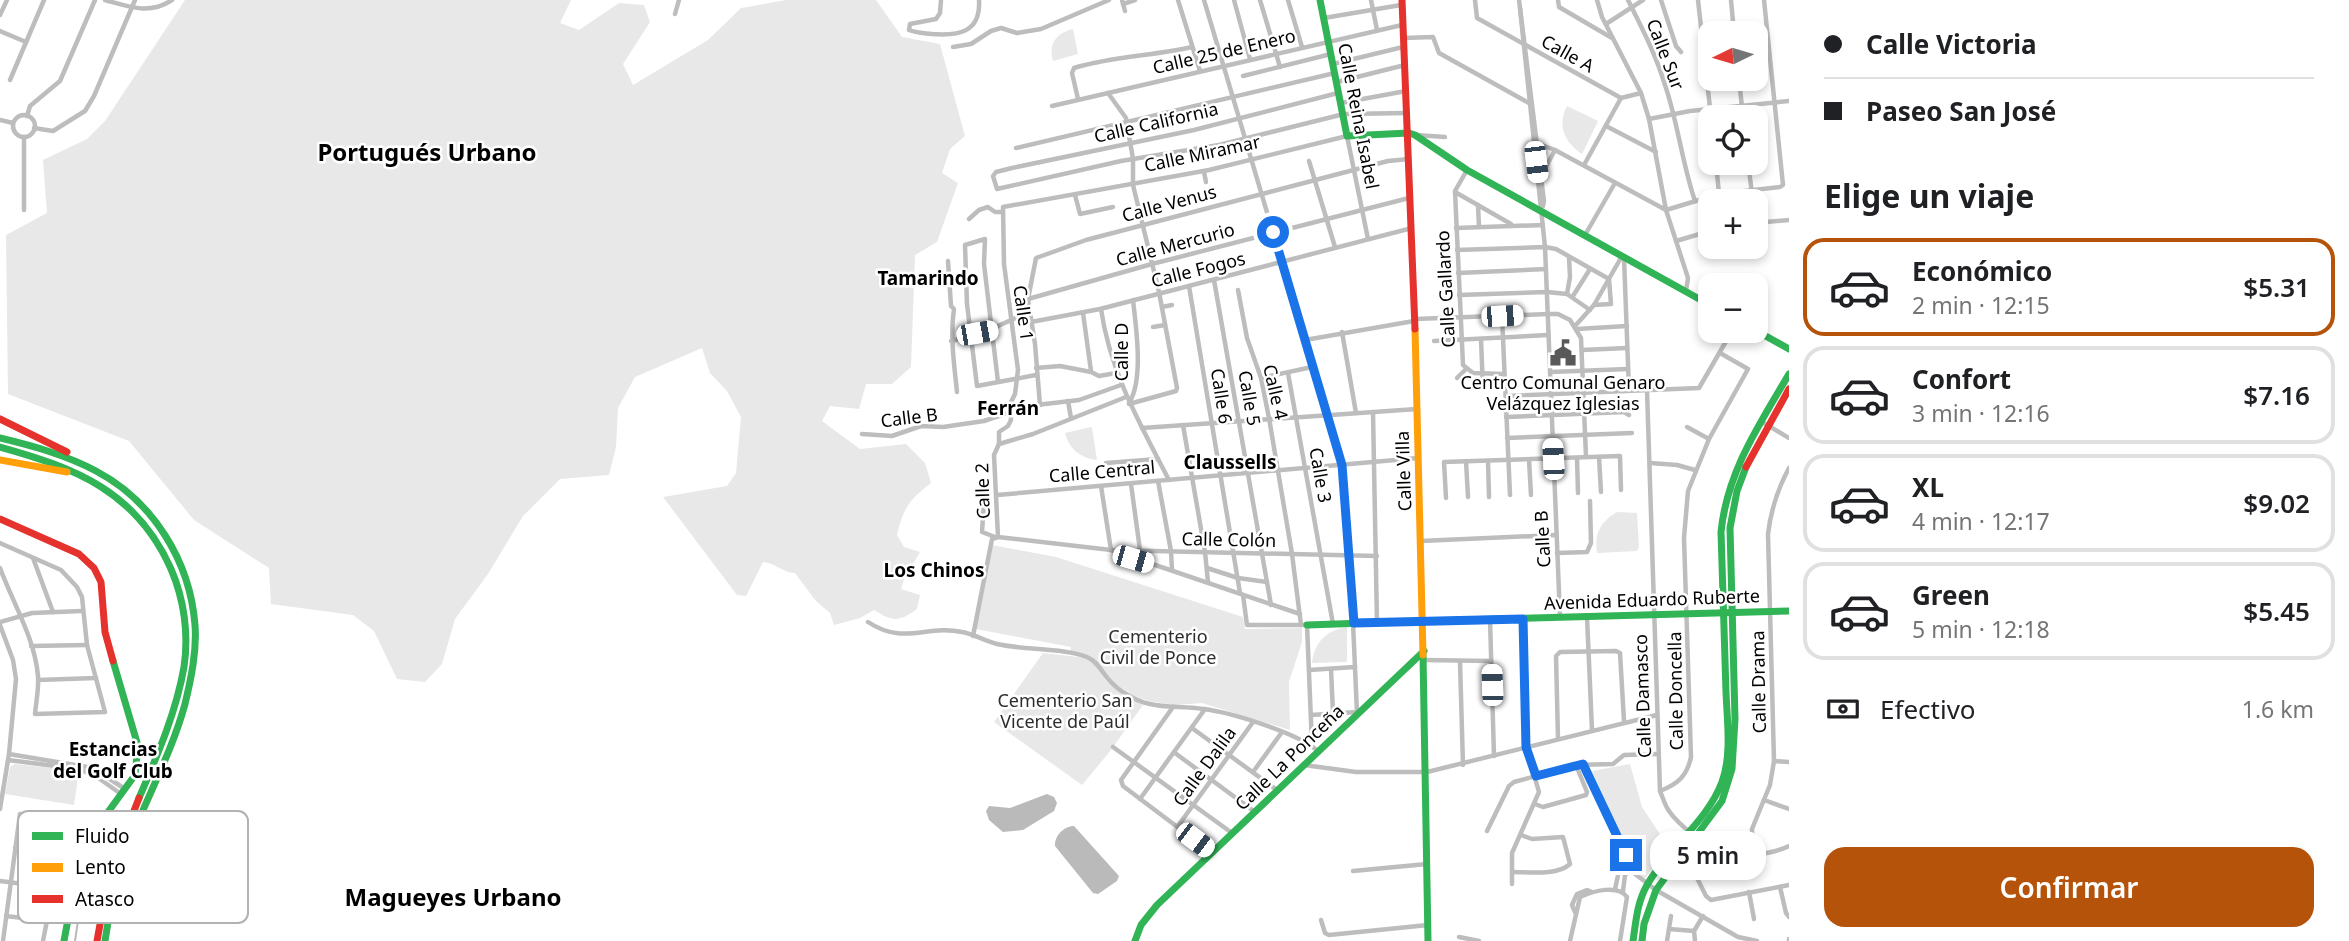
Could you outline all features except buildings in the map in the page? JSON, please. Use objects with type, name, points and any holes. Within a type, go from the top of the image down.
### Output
[{"type":"main road","name":"Calle Reina Isabel","points":[[1320,0],[1347,136]]},
{"type":"main road","name":"Calle Villa","points":[[1402,3],[1406,91],[1412,134],[1409,159],[1424,621],[1428,941]]},
{"type":"main road","name":"Calle Miramar","points":[[1347,136],[1412,134]]},
{"type":"main road","points":[[1412,134],[1467,170],[1698,298]]},
{"type":"main road","points":[[1768,337],[1789,349]]},
{"type":"main road","points":[[1642,941],[1641,917],[1652,887],[1668,857],[1722,801],[1730,783],[1734,765],[1735,729],[1728,612],[1731,509],[1743,471],[1789,374]]},
{"type":"main road","points":[[1765,424],[1789,389]]},
{"type":"main road","points":[[0,419],[49,442],[93,468],[137,500],[164,533],[186,578],[193,604],[196,635],[194,669],[183,712],[143,811]]},
{"type":"main road","points":[[0,438],[51,451],[93,468]]},
{"type":"main road","points":[[0,447],[64,466],[105,487],[143,520],[168,559],[183,604],[187,647],[172,716],[133,811]]},
{"type":"main road","points":[[0,460],[66,472],[105,487]]},
{"type":"main road","points":[[0,519],[79,554],[94,568],[101,582],[106,632],[138,746],[135,775],[109,811]]},
{"type":"main road","name":"Avenida Eduardo Ruberte","points":[[1304,625],[1789,611]]},
{"type":"main road","name":"Calle La Ponceña","points":[[1135,941],[1148,915],[1303,765],[1315,748],[1424,652]]},
{"type":"main road","points":[[1633,941],[1639,903],[1681,857],[1693,834]]},
{"type":"main road","points":[[64,941],[67,923]]},
{"type":"main road","points":[[97,941],[99,923]]},
{"type":"main road","points":[[106,941],[109,923]]},
{"type":"street","points":[[0,15],[7,0]]},
{"type":"street","points":[[10,80],[44,0]]},
{"type":"street","points":[[27,116],[30,106],[60,81],[95,0]]},
{"type":"street","points":[[105,0],[144,11],[172,0]]},
{"type":"street","points":[[34,128],[53,131],[85,111],[135,0]]},
{"type":"street","points":[[675,14],[679,0]]},
{"type":"street","points":[[941,0],[940,13],[936,19],[910,24],[909,30],[944,35],[961,33],[970,27],[977,17],[979,0]]},
{"type":"street","points":[[953,47],[971,44],[993,30],[1002,28],[1017,33],[1035,30],[1109,0]]},
{"type":"street","points":[[1125,11],[1122,2],[1135,0]]},
{"type":"street","points":[[1178,0],[1200,71]]},
{"type":"street","points":[[1204,0],[1342,465],[1350,555],[1357,713],[1311,715]]},
{"type":"street","points":[[1234,0],[1250,59]]},
{"type":"street","points":[[1260,0],[1279,67]]},
{"type":"street","points":[[1288,0],[1302,47]]},
{"type":"street","points":[[1371,0],[1377,30]]},
{"type":"street","name":"Calle A","points":[[1475,0],[1477,18],[1621,98]]},
{"type":"street","points":[[1519,0],[1542,210]]},
{"type":"street","points":[[1558,0],[1559,8],[1613,38]]},
{"type":"street","points":[[1597,0],[1606,24],[1641,93],[1649,119],[1667,210],[1688,278],[1686,292]]},
{"type":"street","name":"Calle Sur","points":[[1628,0],[1648,36],[1666,86],[1686,175],[1695,201]]},
{"type":"street","points":[[1606,24],[1643,0]]},
{"type":"street","points":[[1661,0],[1675,46],[1681,52]]},
{"type":"street","points":[[1698,0],[1709,105]]},
{"type":"street","points":[[1731,0],[1733,21]]},
{"type":"street","points":[[1764,0],[1783,184],[1766,189]]},
{"type":"street","points":[[1323,18],[1402,3]]},
{"type":"street","name":"Calle 25 de Enero","points":[[1052,106],[1403,25]]},
{"type":"street","points":[[0,31],[26,42]]},
{"type":"street","points":[[1333,64],[1404,42],[1433,37],[1439,53],[1531,104]]},
{"type":"street","points":[[1078,99],[1072,73],[1076,68],[1118,58],[1162,54],[1192,47]]},
{"type":"street","points":[[1243,76],[1331,54]]},
{"type":"street","points":[[1336,82],[1405,65]]},
{"type":"street","points":[[1016,148],[1335,73]]},
{"type":"street","points":[[1341,103],[1406,91]]},
{"type":"street","points":[[1108,93],[1127,122],[1133,159],[1133,185],[1159,292],[1177,390],[1129,404]]},
{"type":"street","name":"Calle California","points":[[1133,159],[997,189],[993,176],[996,172],[1130,141],[1194,130],[1339,93]]},
{"type":"street","points":[[1584,165],[1621,98],[1641,93]]},
{"type":"street","points":[[1752,105],[1789,101]]},
{"type":"street","points":[[1649,119],[1698,112]]},
{"type":"street","points":[[1133,159],[1193,150],[1344,114],[1408,113]]},
{"type":"street","points":[[21,116],[27,116],[33,120],[34,128],[31,134],[24,137],[17,134],[13,123],[21,116]]},
{"type":"street","points":[[0,120],[13,123]]},
{"type":"street","points":[[1606,126],[1656,152]]},
{"type":"street","points":[[1412,134],[1445,137]]},
{"type":"street","name":"Calle Miramar","points":[[969,219],[979,210],[988,207],[995,212],[1203,172],[1347,136]]},
{"type":"street","name":"Calle Reina Isabel","points":[[1347,136],[1368,239]]},
{"type":"street","points":[[24,137],[24,210]]},
{"type":"street","points":[[1535,142],[1667,210],[1698,200]]},
{"type":"street","points":[[1535,142],[1544,201],[1542,210]]},
{"type":"street","points":[[1541,176],[1555,150]]},
{"type":"street","points":[[1353,170],[1409,159]]},
{"type":"street","points":[[1309,161],[1335,247]]},
{"type":"street","name":"Calle Venus","points":[[1028,299],[1036,258],[1086,240],[1353,170]]},
{"type":"street","points":[[1467,170],[1455,191],[1513,226]]},
{"type":"street","points":[[1203,172],[1206,182]]},
{"type":"street","points":[[1585,235],[1615,183]]},
{"type":"street","name":"Calle Gallardo","points":[[1455,191],[1462,358],[1466,369],[1482,374],[1504,374]]},
{"type":"street","points":[[1075,195],[1080,214],[1113,207]]},
{"type":"street","name":"Calle Mercurio","points":[[1028,299],[1411,197]]},
{"type":"street","points":[[1478,205],[1479,227]]},
{"type":"street","name":"Calle 1","points":[[1002,210],[1004,264],[1018,370],[1010,404],[1012,411]]},
{"type":"street","name":"Calle B","points":[[1542,210],[1560,618]]},
{"type":"street","points":[[1768,222],[1789,220]]},
{"type":"street","points":[[1456,228],[1543,225]]},
{"type":"street","name":"Calle Fogos","points":[[1031,321],[1100,309],[1412,228]]},
{"type":"street","points":[[1676,241],[1698,235]]},
{"type":"street","points":[[998,382],[984,264],[985,239],[965,245],[967,304],[977,386],[1036,375]]},
{"type":"street","points":[[1457,250],[1545,247],[1556,249],[1609,279]]},
{"type":"street","points":[[1576,327],[1592,308],[1623,256]]},
{"type":"street","points":[[1623,256],[1629,390]]},
{"type":"street","points":[[1569,257],[1570,295]]},
{"type":"street","points":[[948,261],[951,306],[954,309],[951,341],[957,392]]},
{"type":"street","points":[[1458,273],[1546,269]]},
{"type":"street","points":[[1570,295],[1590,269]]},
{"type":"street","points":[[1459,295],[1547,292],[1570,295],[1592,308],[1611,304],[1609,279]]},
{"type":"street","name":"Calle 5","points":[[1214,280],[1270,604]]},
{"type":"street","name":"Calle 6","points":[[1189,286],[1247,625],[1304,625]]},
{"type":"street","name":"Calle 4","points":[[1238,290],[1247,338],[1261,378],[1278,470],[1300,614],[1304,625],[1315,748]]},
{"type":"street","points":[[1028,299],[1040,405]]},
{"type":"street","name":"Calle D","points":[[1129,404],[1136,384],[1133,300]]},
{"type":"street","points":[[1162,307],[1172,305]]},
{"type":"street","points":[[1100,309],[1107,345],[1117,375],[1129,404],[1169,480]]},
{"type":"street","points":[[951,341],[991,330],[1029,312]]},
{"type":"street","points":[[1083,313],[1091,372]]},
{"type":"street","points":[[1305,340],[1415,320],[1548,314],[1564,316],[1576,327],[1581,338],[1586,457]]},
{"type":"street","points":[[1502,316],[1510,495]]},
{"type":"street","points":[[1153,327],[1165,325]]},
{"type":"street","points":[[1576,327],[1627,326]]},
{"type":"street","points":[[1342,332],[1356,413]]},
{"type":"street","points":[[1434,341],[1548,335]]},
{"type":"street","points":[[1482,339],[1483,390]]},
{"type":"street","points":[[1506,396],[1699,388],[1725,343]]},
{"type":"street","points":[[1582,349],[1627,348]]},
{"type":"street","name":"Calle Doncella","points":[[1660,791],[1674,786],[1684,777],[1691,757],[1684,526],[1688,491],[1709,439],[1748,369],[1720,353]]},
{"type":"street","points":[[1036,368],[1060,366],[1099,376],[1117,375]]},
{"type":"street","points":[[1261,378],[1312,367]]},
{"type":"street","points":[[1457,378],[1466,369]]},
{"type":"street","points":[[1550,372],[1628,369]]},
{"type":"street","name":"Calle 3","points":[[1289,373],[1333,624]]},
{"type":"street","name":"Calle B","points":[[862,434],[892,436],[921,426],[943,427],[976,422],[1012,411],[1068,401],[1121,384]]},
{"type":"street","name":"Calle Damasco","points":[[1647,390],[1660,791],[1669,811],[1693,834],[1724,855],[1754,854],[1789,846]]},
{"type":"street","points":[[999,444],[1033,434],[1126,397]]},
{"type":"street","points":[[1068,401],[1071,418]]},
{"type":"street","points":[[1142,428],[1417,409]]},
{"type":"street","name":"Calle 2","points":[[973,636],[992,539],[997,537],[994,455],[999,444],[999,432],[1010,424],[1012,411]]},
{"type":"street","points":[[1373,412],[1377,623]]},
{"type":"street","points":[[1506,417],[1624,412],[1629,415]]},
{"type":"street","points":[[1765,424],[1789,438]]},
{"type":"street","points":[[1183,425],[1208,568],[1208,582]]},
{"type":"street","points":[[1687,427],[1709,439]]},
{"type":"street","points":[[1507,438],[1632,433]]},
{"type":"street","points":[[1446,498],[1444,462],[1466,461],[1620,456],[1621,491]]},
{"type":"street","points":[[1599,457],[1601,492]]},
{"type":"street","name":"Calle Central","points":[[997,495],[1419,458]]},
{"type":"street","points":[[1577,458],[1578,493]]},
{"type":"street","points":[[1106,463],[1158,459]]},
{"type":"street","points":[[1530,460],[1531,495]]},
{"type":"street","points":[[1466,461],[1468,497]]},
{"type":"street","points":[[1488,461],[1489,497]]},
{"type":"street","points":[[1650,463],[1677,465],[1695,470]]},
{"type":"street","name":"Calle Drama","points":[[1754,854],[1752,829],[1764,800],[1774,761],[1768,534],[1771,508],[1789,468]]},
{"type":"street","points":[[1158,481],[1171,551],[1171,570]]},
{"type":"street","points":[[1131,484],[1140,550]]},
{"type":"street","points":[[1101,486],[1111,550],[1300,614]]},
{"type":"street","points":[[1557,553],[1587,552],[1591,542],[1590,501]]},
{"type":"street","points":[[984,502],[982,532],[997,537]]},
{"type":"street","points":[[1422,541],[1556,535]]},
{"type":"street","name":"Calle Colón","points":[[997,537],[1111,550],[1377,556]]},
{"type":"street","points":[[0,543],[68,575],[82,597],[87,645],[105,712],[34,713],[38,680],[32,646],[0,568]]},
{"type":"street","points":[[33,558],[53,612]]},
{"type":"street","points":[[1208,568],[1238,578],[1267,582]]},
{"type":"street","points":[[0,808],[16,679],[13,660],[0,624],[33,613],[82,611]]},
{"type":"street","points":[[1587,617],[1592,730]]},
{"type":"street","points":[[1512,884],[1512,853],[1539,792],[1526,747],[1523,619]]},
{"type":"street","points":[[1490,620],[1494,756]]},
{"type":"street","points":[[868,622],[877,628],[900,634],[949,630],[997,644],[1086,657],[1130,697],[1148,704],[1206,709],[1254,722],[1315,748]]},
{"type":"street","points":[[32,646],[87,645]]},
{"type":"street","points":[[1559,739],[1556,654],[1561,652],[1616,651],[1621,654],[1624,721]]},
{"type":"street","points":[[1424,660],[1492,661]]},
{"type":"street","points":[[1460,662],[1463,765]]},
{"type":"street","points":[[1309,670],[1355,667]]},
{"type":"street","points":[[1331,669],[1333,713]]},
{"type":"street","points":[[38,680],[96,678]]},
{"type":"street","points":[[1173,707],[1121,780],[1122,786],[1212,853]]},
{"type":"street","points":[[1140,799],[1206,709]]},
{"type":"street","points":[[1303,765],[1356,772],[1427,772],[1463,765],[1624,721],[1657,715]]},
{"type":"street","name":"Calle Dalila","points":[[1178,827],[1254,722]]},
{"type":"street","points":[[1192,728],[1277,790]]},
{"type":"street","points":[[1253,772],[1282,732]]},
{"type":"street","points":[[1113,747],[1232,833]]},
{"type":"street","points":[[1175,753],[1255,812]]},
{"type":"street","points":[[1487,831],[1509,786],[1514,782],[1576,765],[1613,764],[1624,755],[1658,754]]},
{"type":"street","points":[[8,757],[79,769],[123,792]]},
{"type":"street","points":[[1774,761],[1789,762]]},
{"type":"street","points":[[1583,764],[1632,870],[1652,887],[1732,933],[1757,941]]},
{"type":"street","points":[[1535,804],[1543,807],[1586,795],[1576,765]]},
{"type":"street","points":[[1764,800],[1789,809]]},
{"type":"street","points":[[3,941],[18,828]]},
{"type":"street","points":[[1512,872],[1550,872],[1566,868],[1570,864],[1563,837],[1532,839],[1521,835]]},
{"type":"street","points":[[1681,857],[1692,868],[1706,896],[1711,900],[1789,885]]},
{"type":"street","points":[[1615,889],[1619,871],[1629,862]]},
{"type":"street","points":[[1353,871],[1427,864]]},
{"type":"street","points":[[1620,941],[1627,897],[1623,891],[1625,875],[1632,870]]},
{"type":"street","points":[[0,881],[18,883]]},
{"type":"street","points":[[1780,887],[1789,916]]},
{"type":"street","points":[[1570,941],[1580,897],[1615,889],[1623,891]]},
{"type":"street","points":[[1749,892],[1752,916]]},
{"type":"street","points":[[6,916],[18,917]]},
{"type":"street","points":[[1667,941],[1671,916]]},
{"type":"street","points":[[1695,941],[1694,931],[1703,916]]},
{"type":"street","points":[[1321,920],[1325,933],[1329,935],[1428,925]]},
{"type":"street","points":[[43,941],[48,923]]},
{"type":"street","points":[[1669,929],[1694,931]]},
{"type":"street","points":[[1727,941],[1732,933]]},
{"type":"street","points":[[1459,937],[1479,941]]},
{"type":"green space","points":[[185,0],[571,0],[560,23],[579,30],[619,3],[644,5],[650,22],[623,64],[633,85],[708,40],[741,8],[786,0],[876,0],[902,37],[940,44],[965,136],[950,149],[942,173],[958,183],[937,242],[915,255],[911,367],[892,384],[866,384],[859,409],[830,406],[822,421],[860,449],[906,444],[925,463],[931,483],[908,505],[897,535],[904,547],[920,552],[901,589],[920,595],[917,609],[896,619],[874,610],[860,618],[834,625],[830,613],[816,601],[795,573],[763,562],[746,596],[737,595],[663,497],[727,486],[736,473],[741,417],[727,391],[710,373],[702,348],[635,377],[618,408],[616,447],[609,475],[560,479],[523,516],[488,574],[455,619],[442,664],[425,682],[397,679],[374,631],[353,615],[271,604],[269,568],[194,520],[129,441],[8,394],[6,235],[47,213],[43,160],[87,139],[105,121]]},
{"type":"green space","points":[[1073,29],[1078,54],[1053,61],[1052,49],[1055,40],[1062,33]]},
{"type":"green space","points":[[1567,106],[1598,121],[1582,154],[1564,133],[1563,120]]},
{"type":"green space","points":[[1091,427],[1097,460],[1076,452],[1065,433]]},
{"type":"green space","points":[[1617,512],[1637,513],[1639,547],[1637,551],[1597,553],[1596,540],[1600,529],[1606,520]]},
{"type":"green space","name":"Cementerio Civil de Ponce","points":[[992,545],[1056,557],[1243,617],[1245,629],[1302,628],[1302,642],[1289,682],[1290,730],[1202,703],[1175,705],[1149,701],[1134,696],[1113,682],[1094,659],[1070,653],[1071,647],[976,629]]},
{"type":"green space","points":[[1347,627],[1347,662],[1312,663],[1315,649],[1322,639],[1333,631]]},
{"type":"green space","name":"Cementerio San Vicente de Paúl","points":[[1043,653],[1087,658],[1098,667],[1106,681],[1143,705],[1082,785],[994,722]]},
{"type":"green space","points":[[15,764],[79,771],[74,805],[5,794],[10,767]]},
{"type":"green space","points":[[1630,764],[1642,807],[1669,848],[1644,879],[1636,874],[1605,808],[1608,806],[1592,771]]},
{"type":"shaded area","points":[[1047,794],[1054,797],[1057,803],[1054,811],[1023,830],[1003,832],[989,820],[986,811],[989,806],[1010,808]]},
{"type":"shaded area","points":[[1074,826],[1119,876],[1117,881],[1098,894],[1093,893],[1055,846],[1060,832]]},
{"type":"waterway","points":[[75,941],[78,923]]},
{"type":"traffic: fast","points":[[1320,0],[1347,136],[1415,135],[1467,170],[1698,298]]},
{"type":"traffic: fast","points":[[1768,337],[1789,349]]},
{"type":"traffic: fast","points":[[1633,941],[1639,905],[1647,885],[1665,859],[1707,810],[1725,772],[1728,737],[1721,532],[1724,510],[1746,450],[1789,374]]},
{"type":"traffic: fast","points":[[0,438],[73,460],[116,484],[151,516],[177,556],[192,601],[195,625],[191,675],[179,724],[142,811]]},
{"type":"traffic: fast","points":[[0,447],[54,464],[101,487],[141,520],[171,569],[184,617],[184,667],[171,718],[139,798]]},
{"type":"traffic: fast","points":[[1642,941],[1644,924],[1656,890],[1722,801],[1732,769],[1735,719],[1730,528],[1737,491],[1746,467]]},
{"type":"traffic: fast","points":[[1424,621],[1789,611]]},
{"type":"traffic: fast","points":[[1307,625],[1424,621]]},
{"type":"traffic: fast","points":[[1135,941],[1141,925],[1157,905],[1424,651]]},
{"type":"traffic: fast","points":[[1423,655],[1428,941]]},
{"type":"traffic: fast","points":[[109,811],[135,775],[138,746],[113,661]]},
{"type":"traffic: fast","points":[[64,941],[67,923]]},
{"type":"traffic: fast","points":[[105,941],[108,923]]},
{"type":"traffic: slow","points":[[1415,329],[1423,655]]},
{"type":"traffic: slow","points":[[0,460],[67,472]]},
{"type":"traffic: jam","points":[[1402,0],[1415,329]]},
{"type":"traffic: jam","points":[[1746,467],[1789,389]]},
{"type":"traffic: jam","points":[[0,419],[67,452]]},
{"type":"traffic: jam","points":[[0,519],[79,554],[94,568],[101,582],[105,632],[113,661]]},
{"type":"traffic: jam","points":[[134,811],[139,798]]},
{"type":"traffic: jam","points":[[97,941],[100,923]]},
{"type":"place","name":"Centro Comunal Genaro Velázquez Iglesias","points":[[1563,353]]},
{"type":"district","name":"Portugués Urbano","points":[[427,151]]},
{"type":"district","name":"Tamarindo","points":[[928,278]]},
{"type":"district","name":"Ferrán","points":[[1008,408]]},
{"type":"district","name":"Claussells","points":[[1230,462]]},
{"type":"district","name":"Los Chinos","points":[[934,570]]},
{"type":"district","name":"Estancias del Golf Club","points":[[113,760]]},
{"type":"district","name":"Magueyes Urbano","points":[[453,896]]},
{"type":"route","points":[[1273,232],[1342,465],[1354,623],[1523,619],[1526,747],[1536,776],[1583,764],[1626,855]]}]
